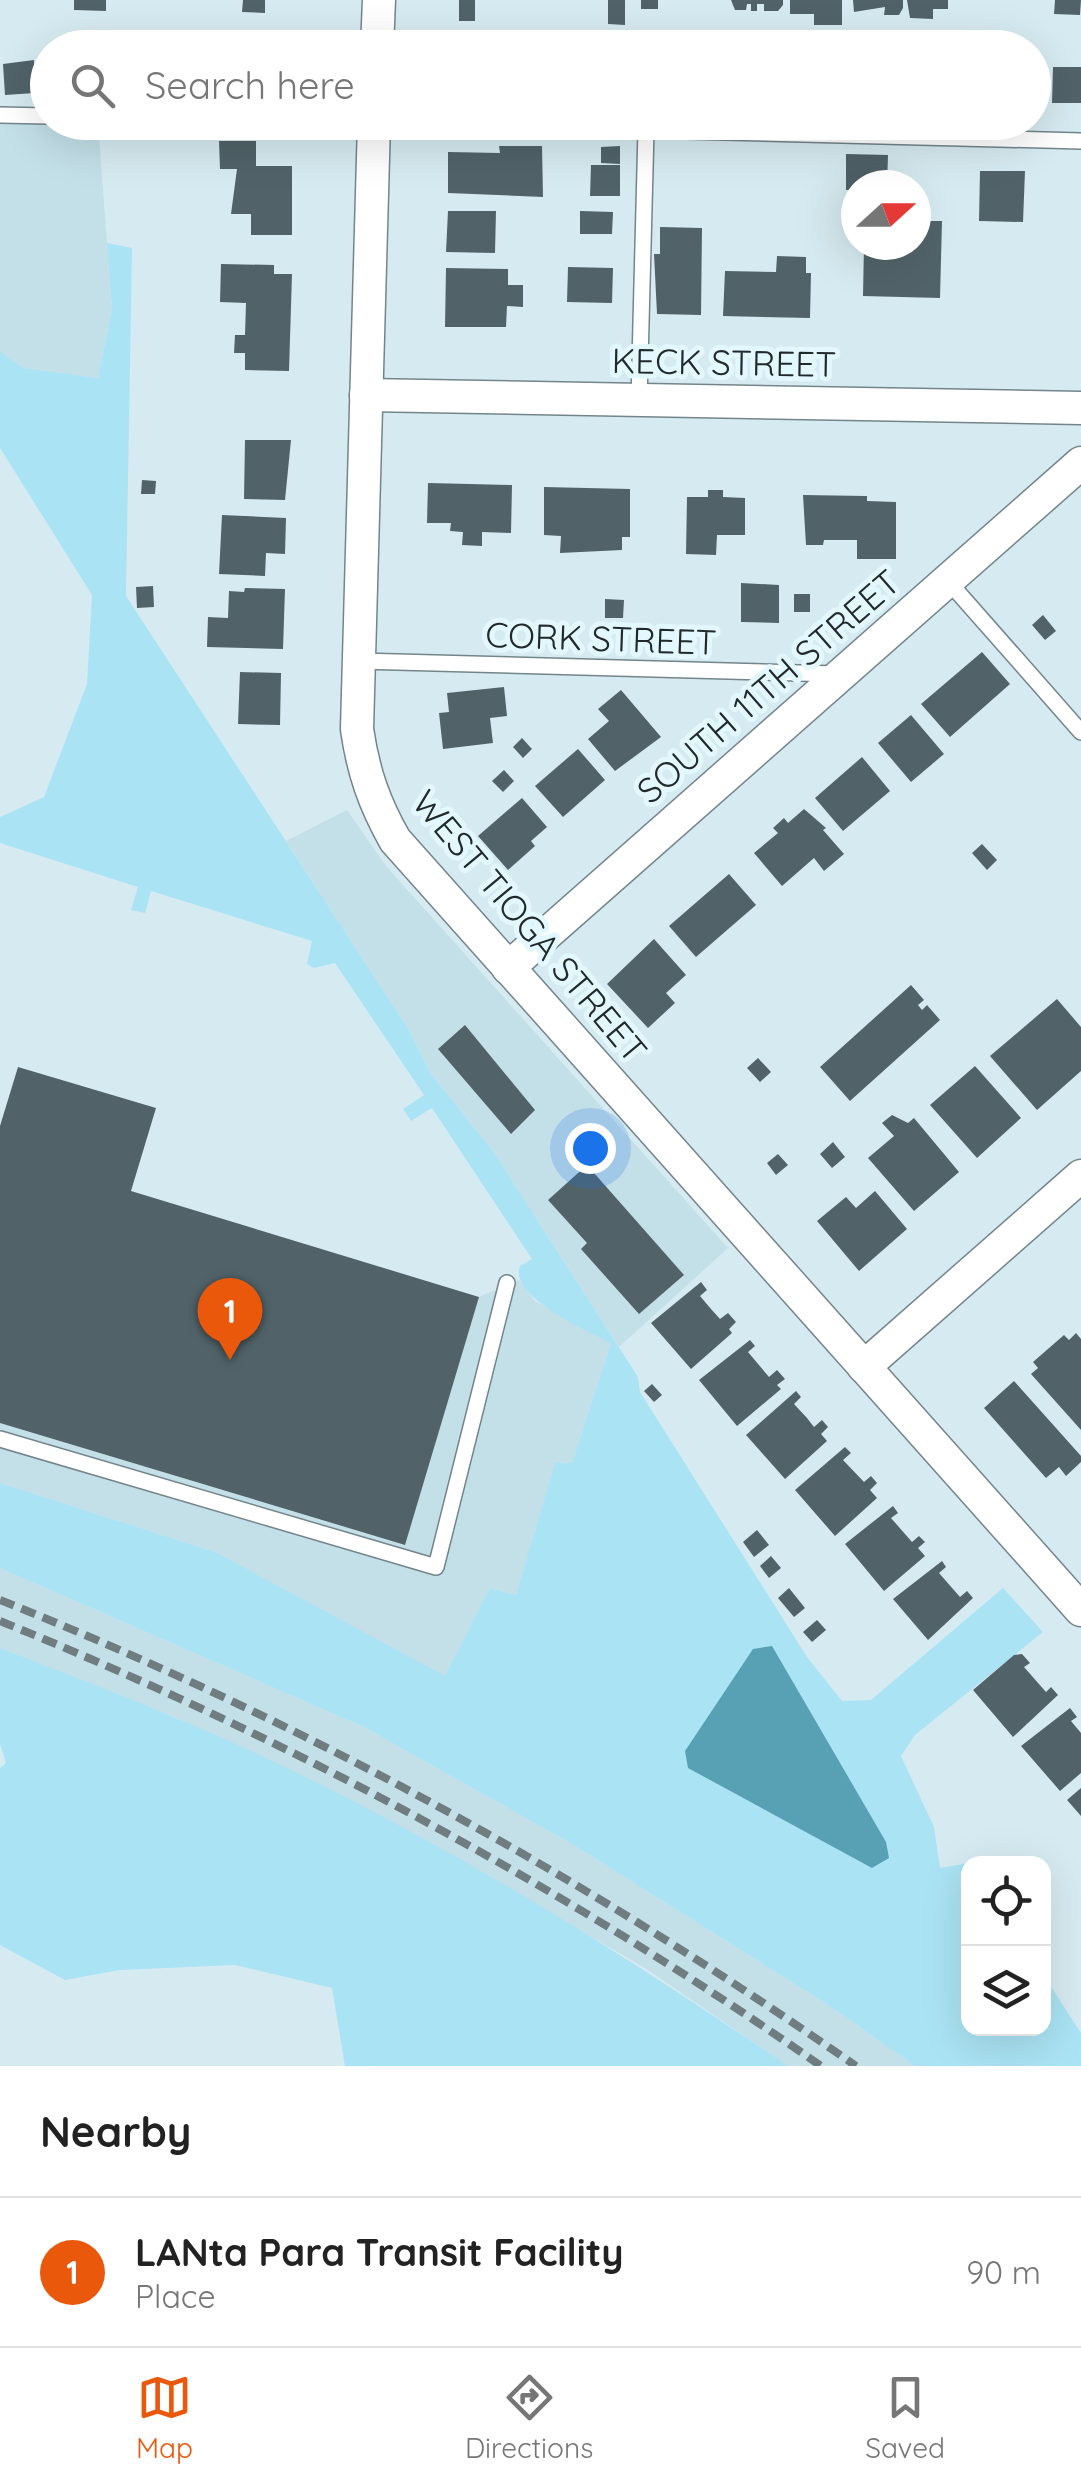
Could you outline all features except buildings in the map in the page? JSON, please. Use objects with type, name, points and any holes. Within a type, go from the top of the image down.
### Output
[{"type":"street","points":[[378,30],[379,0]]},
{"type":"street","name":"WEST TIOGA STREET","points":[[374,140],[357,730],[363,771],[374,804],[395,840],[1081,1610]]},
{"type":"street","name":"KECK STREET","points":[[366,395],[1081,408]]},
{"type":"street","name":"SOUTH 11TH STREET","points":[[508,968],[1081,464]]},
{"type":"street","points":[[864,1367],[1081,1176]]},
{"type":"lane","points":[[0,115],[30,116]]},
{"type":"lane","points":[[639,400],[646,140]]},
{"type":"lane","points":[[1041,140],[1081,141]]},
{"type":"lane","points":[[948,581],[1081,732]]},
{"type":"lane","name":"CORK STREET","points":[[359,661],[842,674]]},
{"type":"lane","points":[[0,1440],[436,1567],[507,1284]]},
{"type":"shaded area","points":[[0,121],[30,122],[30,140],[99,140],[112,310],[98,378],[23,368],[0,351]]},
{"type":"shaded area","points":[[107,243],[132,248],[126,596],[409,1030],[431,1074],[495,1154],[638,1377],[640,1392],[807,1657],[842,1701],[871,1700],[1003,1588],[1043,1632],[915,1735],[901,1756],[934,1827],[940,1868],[961,1864],[961,2036],[1051,2036],[1051,1987],[1081,2033],[1081,2066],[915,2066],[833,2008],[574,1845],[364,1727],[0,1568],[0,1483],[215,1552],[445,1676],[490,1588],[516,1595],[555,1463],[572,1463],[611,1343],[553,1312],[526,1289],[520,1278],[520,1266],[532,1259],[432,1108],[411,1121],[403,1109],[424,1095],[335,963],[314,968],[307,964],[312,941],[151,891],[145,913],[131,910],[138,887],[0,843],[0,817],[44,797],[87,684],[92,595],[0,448],[0,351],[23,368],[98,378],[112,310]]},
{"type":"shaded area","points":[[347,810],[386,866],[728,1248],[619,1347],[495,1154],[431,1074],[409,1030],[286,841]]},
{"type":"shaded area","points":[[519,1280],[535,1301],[611,1343],[572,1463],[555,1464],[516,1595],[490,1588],[445,1677],[215,1552],[0,1483],[0,1423],[404,1545],[479,1297]]},
{"type":"shaded area","points":[[0,1568],[364,1727],[574,1845],[833,2008],[915,2066],[788,2066],[645,1968],[410,1832],[179,1719],[0,1648]]},
{"type":"shaded area","points":[[772,1646],[886,1842],[889,1858],[872,1868],[688,1768],[685,1751],[753,1649]]},
{"type":"shaded area","points":[[0,1648],[256,1754],[414,1833],[566,1922],[788,2066],[345,2066],[332,1988],[235,1965],[120,1970],[65,1980],[0,1945],[0,1768],[6,1763],[0,1744]]},
{"type":"railway","points":[[0,1600],[224,1698],[441,1808],[652,1931],[856,2066]]},
{"type":"railway","points":[[0,1621],[214,1715],[423,1820],[625,1937],[821,2066]]},
{"type":"place","name":"LANta Para Transit Facility","points":[[230,1360]]}]
